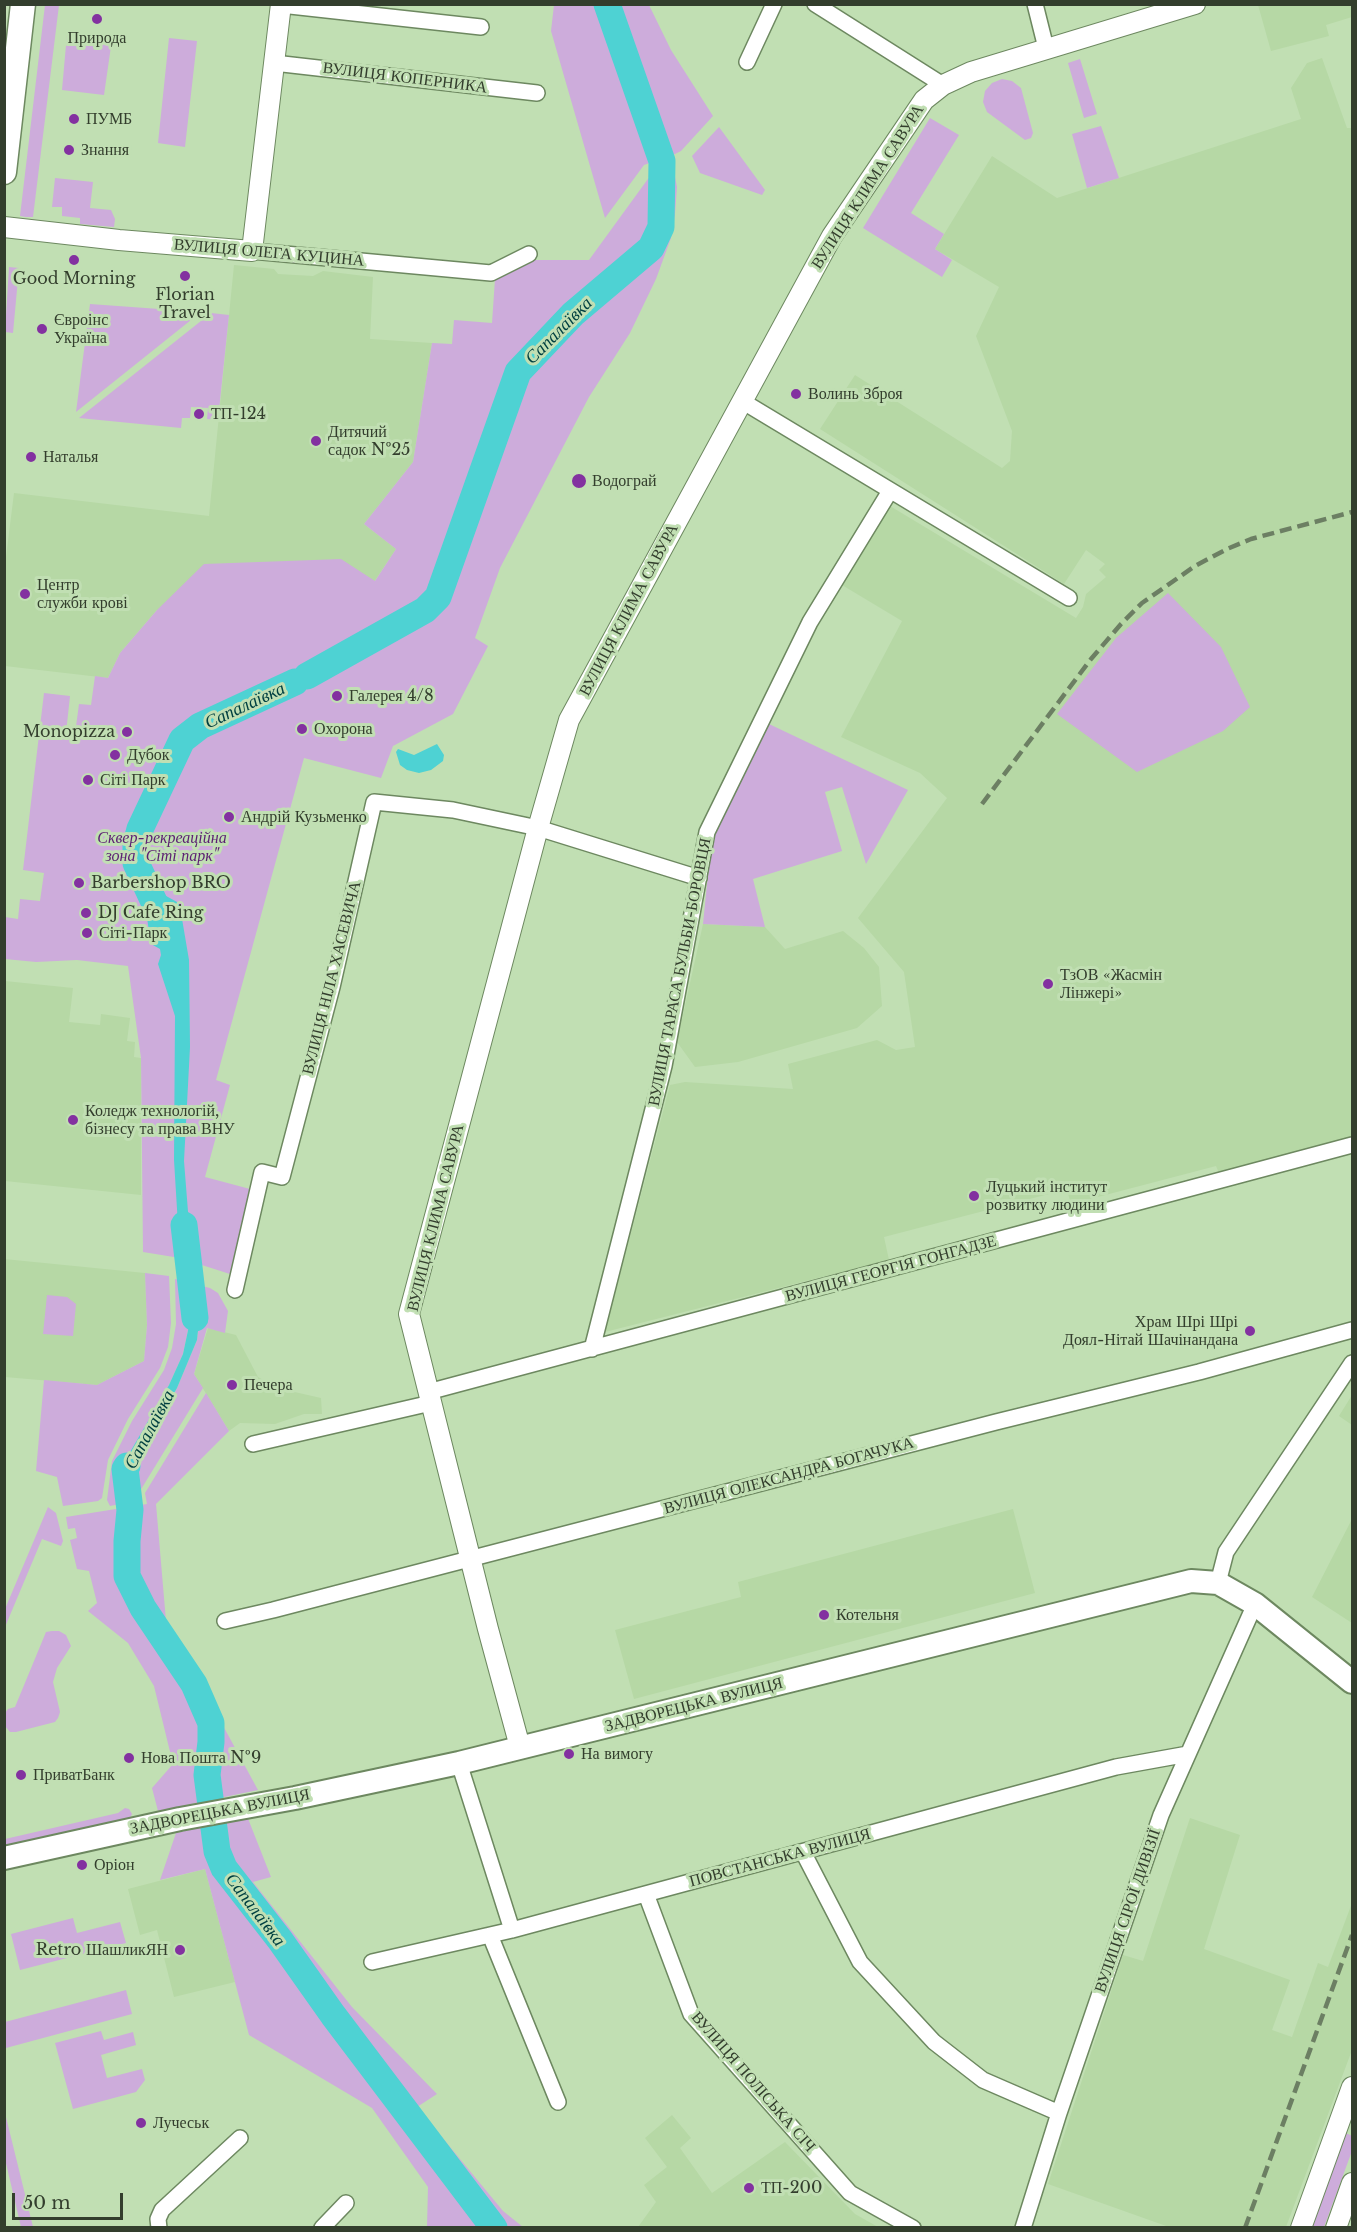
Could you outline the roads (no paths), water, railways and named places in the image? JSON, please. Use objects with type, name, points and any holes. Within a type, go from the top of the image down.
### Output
[{"type":"main road","points":[[4,172],[23,4]]},
{"type":"main road","name":"ЗАДВОРЕЦЬКА ВУЛИЦЯ","points":[[4,1858],[180,1819],[295,1798],[459,1762],[1191,1581],[1218,1583],[1255,1604],[1353,1682]]},
{"type":"street","points":[[747,62],[774,4]]},
{"type":"street","points":[[814,4],[943,85]]},
{"type":"street","points":[[1035,4],[1046,48]]},
{"type":"street","name":"ВУЛИЦЯ КЛИМА САВУРА","points":[[520,1747],[409,1314],[538,828],[569,720],[832,236],[924,100],[943,85],[971,72],[1196,4]]},
{"type":"street","points":[[252,251],[281,5],[481,27]]},
{"type":"street","name":"ВУЛИЦЯ КОПЕРНИКА","points":[[274,63],[537,93]]},
{"type":"street","name":"ВУЛИЦЯ ОЛЕГА КУЦИНА","points":[[4,227],[119,240],[491,273],[529,254]]},
{"type":"street","points":[[742,401],[1069,598]]},
{"type":"street","name":"ВУЛИЦЯ ТАРАСА БУЛЬБИ-БОРОВЦЯ","points":[[592,1349],[664,1066],[707,832],[810,622],[890,491]]},
{"type":"street","name":"ВУЛИЦЯ НІЛА ХАСЕВИЧА","points":[[235,1290],[262,1172],[282,1177],[332,987],[374,802],[453,810],[538,828]]},
{"type":"street","points":[[538,828],[699,878]]},
{"type":"street","name":"ВУЛИЦЯ ГЕОРГІЯ ГОНГАДЗЕ","points":[[253,1444],[430,1397],[592,1349],[1353,1145]]},
{"type":"street","name":"ВУЛИЦЯ ОЛЕКСАНДРА БОГАЧУКА","points":[[225,1621],[996,1422],[1199,1372],[1353,1330]]},
{"type":"street","points":[[1218,1583],[1226,1552],[1353,1363]]},
{"type":"street","name":"ВУЛИЦЯ СІРОЇ ДИВІЗІЇ","points":[[1023,2228],[1059,2113],[1161,1815],[1255,1604]]},
{"type":"street","name":"ПОВСТАНСЬКА ВУЛИЦЯ","points":[[372,1962],[512,1930],[1116,1767],[1188,1754]]},
{"type":"street","points":[[459,1762],[512,1930]]},
{"type":"street","points":[[803,1852],[860,1962],[934,2042],[983,2080],[1059,2113]]},
{"type":"street","name":"ВУЛИЦЯ ПОЛІСЬКА СІЧ","points":[[646,1894],[691,2014],[850,2193],[913,2228]]},
{"type":"street","points":[[490,1935],[558,2102]]},
{"type":"street","points":[[1301,2228],[1350,2105]]},
{"type":"street","points":[[159,2228],[158,2219],[162,2210],[240,2138]]},
{"type":"street","points":[[1336,2228],[1353,2183]]},
{"type":"street","points":[[322,2228],[346,2203]]},
{"type":"water","points":[[437,744],[444,755],[443,761],[431,770],[419,773],[407,770],[400,765],[396,752],[398,749],[414,755]]},
{"type":"water","points":[[141,870],[148,886],[177,902],[180,907],[189,960],[190,1047],[184,1161],[192,1262],[180,1258],[174,1160],[175,1016],[158,964],[160,949],[151,944],[143,892],[135,871]]},
{"type":"water","points":[[186,1281],[198,1285],[197,1340],[177,1388],[134,1464],[132,1480],[134,1501],[125,1503],[119,1474],[122,1466],[169,1385],[183,1354],[191,1309]]},
{"type":"waterway","name":"Сапалаївка","points":[[307,676],[425,610],[438,597],[518,372],[573,314],[651,248],[661,227],[662,161],[607,4]]},
{"type":"waterway","name":"Сапалаївка","points":[[155,904],[136,863],[136,844],[140,829],[182,740],[200,726],[295,682]]},
{"type":"waterway","name":"Сапалаївка","points":[[184,1225],[195,1318]]},
{"type":"waterway","name":"Сапалаївка","points":[[127,1466],[125,1469],[130,1510],[127,1576],[143,1608],[194,1684],[211,1723],[207,1775],[217,1851],[224,1868],[494,2228]]},
{"type":"railway","points":[[982,804],[1091,659],[1142,603],[1195,566],[1227,549],[1251,539],[1352,512]]},
{"type":"railway","points":[[1245,2228],[1352,1935]]},
{"type":"place","name":"Природа","points":[[97,19]]},
{"type":"place","name":"ПУМБ","points":[[74,119]]},
{"type":"place","name":"Знання","points":[[69,150]]},
{"type":"place","name":"Good Morning","points":[[74,260]]},
{"type":"place","name":"Florian Travel","points":[[185,276]]},
{"type":"place","name":"Євроінс Україна","points":[[42,329]]},
{"type":"place","name":"Волинь Зброя","points":[[796,394]]},
{"type":"place","name":"ТП-124","points":[[199,414]]},
{"type":"place","name":"Дитячий садок №25","points":[[316,441]]},
{"type":"place","name":"Наталья","points":[[31,457]]},
{"type":"place","name":"Водограй","points":[[579,481]]},
{"type":"place","name":"Центр служби крові","points":[[25,594]]},
{"type":"place","name":"Галерея 4/8","points":[[337,696]]},
{"type":"place","name":"Охорона","points":[[302,729]]},
{"type":"place","name":"Monopizza","points":[[127,732]]},
{"type":"place","name":"Дубок","points":[[115,755]]},
{"type":"place","name":"Сіті Парк","points":[[88,780]]},
{"type":"place","name":"Андрій Кузьменко","points":[[229,817]]},
{"type":"place","name":"Barbershop BRO","points":[[79,883]]},
{"type":"place","name":"DJ Cafe Ring","points":[[86,913]]},
{"type":"place","name":"Сіті-Парк","points":[[87,933]]},
{"type":"place","name":"ТзОВ «Жасмін Лінжері»","points":[[1048,984]]},
{"type":"place","name":"Коледж технологій, бізнесу та права ВНУ","points":[[73,1120]]},
{"type":"place","name":"Луцький інститут розвитку людини","points":[[974,1196]]},
{"type":"place","name":"Храм Шрі Шрі Доял-Нітай Шачінандана","points":[[1250,1331]]},
{"type":"place","name":"Печера","points":[[232,1385]]},
{"type":"place","name":"Котельня","points":[[824,1615]]},
{"type":"place","name":"На вимогу","points":[[569,1754]]},
{"type":"place","name":"Нова Пошта №9","points":[[129,1758]]},
{"type":"place","name":"ПриватБанк","points":[[21,1775]]},
{"type":"place","name":"Оріон","points":[[82,1865]]},
{"type":"place","name":"Retro ШашликЯН","points":[[180,1950]]},
{"type":"place","name":"Лучеськ","points":[[141,2123]]},
{"type":"place","name":"ТП-200","points":[[749,2188]]},
{"type":"park label","name":"Сквер-рекреаційна зона \"Сіті парк\"","points":[[162,847]]}]
